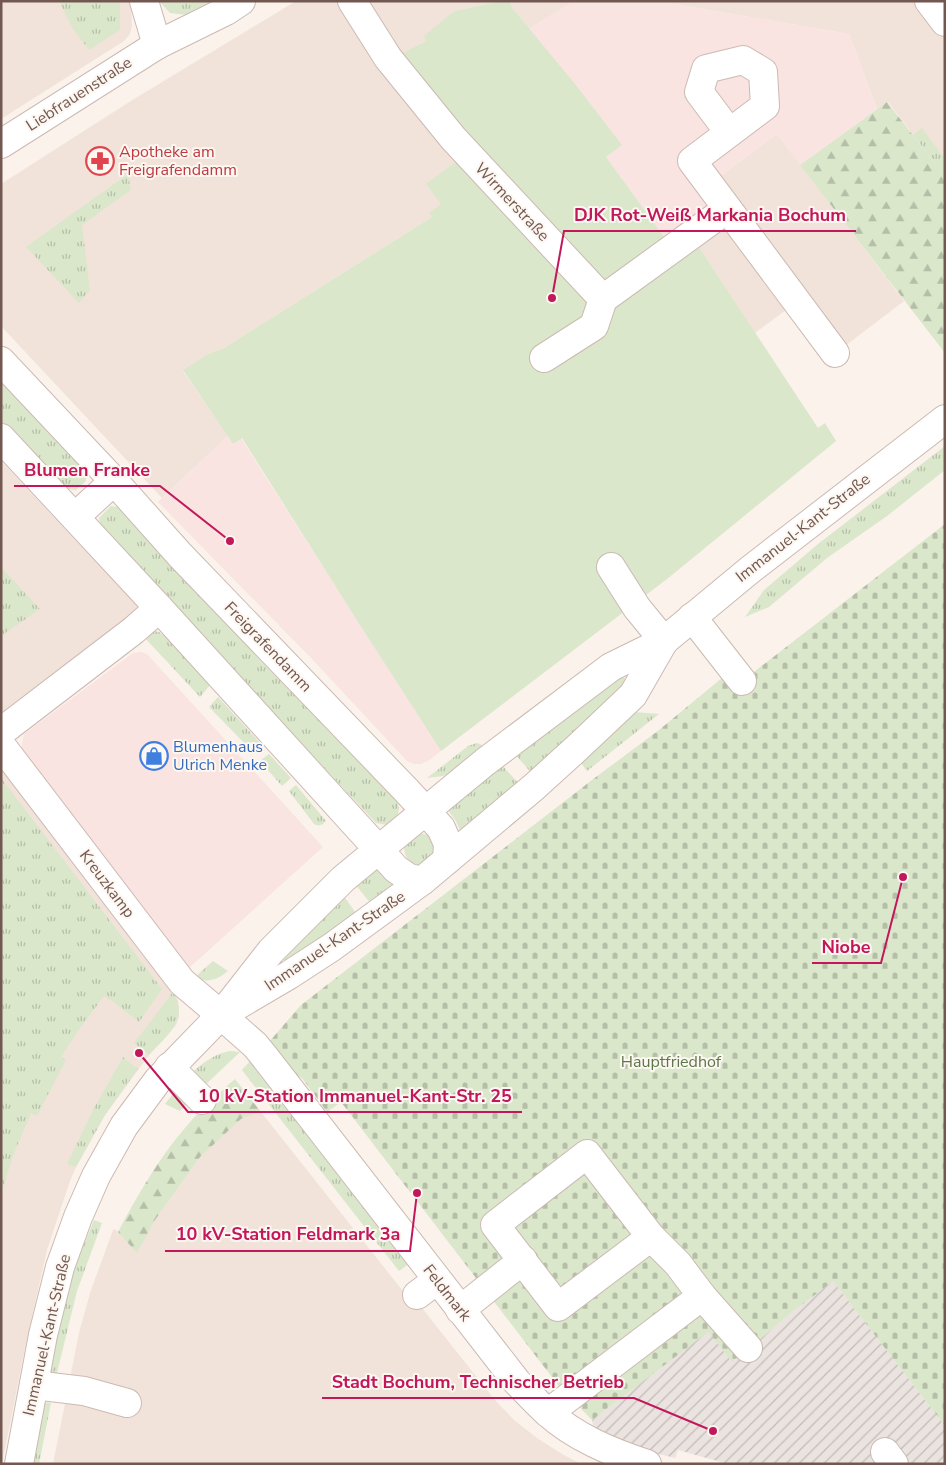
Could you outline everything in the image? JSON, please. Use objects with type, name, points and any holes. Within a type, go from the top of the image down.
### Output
[{"type":"street","points":[[144,1],[157,45],[226,11],[241,1]]},
{"type":"street","name":"Wirmerstraße","points":[[352,1],[388,58],[453,138],[603,299]]},
{"type":"street","points":[[929,1],[945,22]]},
{"type":"street","name":"Liebfrauenstraße","points":[[1,144],[157,45]]},
{"type":"street","points":[[729,132],[692,161],[835,353]]},
{"type":"street","points":[[544,358],[594,326],[603,299],[727,209]]},
{"type":"street","name":"Freigrafendamm","points":[[1,361],[114,481],[180,555],[425,810]]},
{"type":"street","name":"Immanuel-Kant-Straße","points":[[18,1464],[60,1267],[78,1217],[96,1176],[124,1126],[168,1067],[221,1015],[271,951],[326,894],[378,849],[485,762],[611,667],[664,641],[779,547],[945,419]]},
{"type":"street","points":[[1,438],[159,608],[378,849]]},
{"type":"street","points":[[75,517],[114,481]]},
{"type":"street","points":[[611,567],[637,608],[664,641]]},
{"type":"street","points":[[1,732],[134,630],[159,608]]},
{"type":"street","points":[[692,617],[742,681]]},
{"type":"street","name":"Immanuel-Kant-Straße","points":[[221,1015],[332,947],[422,880],[534,787],[633,695],[664,641]]},
{"type":"street","name":"Kreuzkamp","points":[[1,745],[182,982],[221,1015]]},
{"type":"street","points":[[425,810],[440,828],[448,844],[447,860]]},
{"type":"street","name":"Immanuel-Kant-Straße","points":[[378,849],[396,869],[409,878],[422,880]]},
{"type":"street","name":"Feldmark","points":[[221,1015],[255,1045],[264,1056],[427,1288],[460,1310],[517,1382],[548,1413],[595,1454],[631,1461]]},
{"type":"street","points":[[168,1067],[202,1100]]},
{"type":"street","points":[[651,1237],[558,1307],[495,1225],[587,1154],[651,1237],[678,1264],[702,1296],[748,1348]]},
{"type":"street","points":[[460,1310],[523,1260]]},
{"type":"street","points":[[548,1413],[702,1296]]},
{"type":"street","points":[[34,1385],[84,1391],[126,1403]]},
{"type":"shaded area","points":[[1,1],[131,1],[132,26],[130,34],[124,41],[1,119]]},
{"type":"shaded area","points":[[296,1],[501,1],[454,11],[426,41],[396,56],[472,150],[442,204],[432,217],[224,348],[208,354],[183,371],[228,436],[162,498],[1,326],[1,184],[134,99]]},
{"type":"shaded area","points":[[509,1],[574,1],[529,29]]},
{"type":"shaded area","points":[[574,1],[657,1],[849,34],[877,109],[800,165],[777,134],[721,176],[735,194],[669,243],[606,157],[622,145],[529,29]]},
{"type":"shaded area","points":[[657,1],[945,1],[945,176],[888,102],[877,109],[849,34]]},
{"type":"shaded area","points":[[777,134],[904,301],[832,356],[794,304],[755,333],[687,229],[721,176]]},
{"type":"shaded area","points":[[228,436],[233,444],[241,438],[441,751],[428,761],[414,764],[407,761],[312,659],[158,502]]},
{"type":"shaded area","points":[[1,461],[137,606],[137,612],[1,720]]},
{"type":"shaded area","points":[[133,653],[147,654],[323,847],[189,968],[21,749],[24,734]]},
{"type":"shaded area","points":[[1,762],[163,977],[178,1000],[179,1008],[179,1017],[176,1025],[149,1055],[105,1115],[70,1181],[47,1250],[2,1464]]},
{"type":"shaded area","points":[[261,1112],[402,1290],[422,1308],[494,1399],[514,1420],[537,1438],[581,1464],[53,1464],[79,1333],[90,1293],[113,1230],[115,1229],[137,1252],[155,1220],[200,1157],[228,1128],[241,1119]]},
{"type":"shaded area","points":[[833,1281],[945,1426],[945,1464],[728,1464],[678,1450],[675,1458],[655,1453],[594,1430],[592,1420],[708,1331],[732,1362]]},
{"type":"green space","points":[[59,1],[120,1],[120,30],[89,50],[73,29]]},
{"type":"green space","points":[[159,1],[221,1],[187,15],[170,13]]},
{"type":"green space","points":[[509,1],[513,9],[622,145],[606,157],[668,242],[687,229],[818,428],[825,423],[836,441],[667,579],[441,751],[242,438],[233,444],[183,370],[208,354],[224,348],[432,217],[429,213],[441,204],[426,184],[472,150],[396,56],[426,41],[424,36],[454,11]]},
{"type":"green space","points":[[887,102],[945,176],[945,353],[800,165]]},
{"type":"green space","points":[[922,128],[945,159],[945,176],[913,135]]},
{"type":"green space","points":[[128,174],[131,190],[82,225],[90,290],[79,303],[26,247]]},
{"type":"green space","points":[[1,376],[85,466],[86,481],[76,490],[61,488],[1,425]]},
{"type":"green space","points":[[945,446],[945,470],[887,516],[827,558],[769,607],[745,617],[764,590],[818,544]]},
{"type":"green space","points":[[111,506],[124,508],[397,800],[398,815],[394,820],[387,825],[376,823],[101,530],[99,518]]},
{"type":"green space","name":"Hauptfriedhof","points":[[945,524],[945,1426],[833,1281],[732,1362],[708,1332],[592,1420],[558,1385],[341,1102],[327,1112],[302,1078],[292,1073],[269,1042],[301,1005],[659,730],[728,673],[737,685]]},
{"type":"green space","points":[[1,567],[40,609],[1,636]]},
{"type":"green space","points":[[154,631],[165,636],[211,684],[200,697],[143,636]]},
{"type":"green space","points":[[621,675],[626,680],[626,685],[534,776],[514,753]]},
{"type":"green space","points":[[218,697],[262,745],[254,753],[209,707]]},
{"type":"green space","points":[[634,712],[659,714],[587,771],[581,763]]},
{"type":"green space","points":[[477,743],[485,746],[451,773],[427,778],[468,746]]},
{"type":"green space","points":[[269,754],[291,778],[282,786],[260,761]]},
{"type":"green space","points":[[500,763],[521,786],[461,833],[456,821],[448,810]]},
{"type":"green space","points":[[1,778],[162,989],[139,1022],[104,996],[61,1057],[66,1060],[37,1116],[31,1113],[13,1156],[1,1194]]},
{"type":"green space","points":[[296,785],[326,821],[322,824],[314,824],[289,791]]},
{"type":"green space","points":[[418,833],[429,835],[438,850],[422,866],[408,860],[404,849],[404,845]]},
{"type":"green space","points":[[374,868],[394,884],[394,887],[372,905],[355,884]]},
{"type":"green space","points":[[343,895],[358,916],[286,962],[281,957]]},
{"type":"green space","points":[[213,961],[228,971],[212,980],[194,978]]},
{"type":"green space","points":[[173,992],[178,1002],[179,1011],[174,1027],[149,1055],[134,1043]]},
{"type":"green space","points":[[230,1051],[240,1052],[180,1111],[165,1104],[186,1079],[202,1064],[210,1058]]},
{"type":"green space","points":[[123,1057],[138,1069],[105,1115],[76,1167],[67,1164],[93,1110]]},
{"type":"green space","points":[[252,1059],[410,1263],[399,1271],[242,1070]]},
{"type":"green space","points":[[235,1079],[261,1112],[241,1119],[200,1157],[155,1220],[137,1253],[118,1232],[133,1205],[157,1165],[175,1140],[191,1121]]},
{"type":"green space","points":[[94,1220],[102,1223],[77,1291],[57,1373],[48,1372],[68,1288]]},
{"type":"green space","points":[[42,1402],[51,1403],[39,1464],[30,1464]]},
{"type":"place","name":"Apotheke am Freigrafendamm","points":[[100,161]]},
{"type":"place","name":"DJK Rot-Weiß Markania Bochum","points":[[552,298]]},
{"type":"place","name":"Blumen Franke","points":[[230,541]]},
{"type":"place","name":"Blumenhaus Ulrich Menke","points":[[154,756]]},
{"type":"place","name":"Niobe","points":[[903,877]]},
{"type":"place","name":"10 kV-Station Immanuel-Kant-Str. 25","points":[[139,1053]]},
{"type":"place","name":"10 kV-Station Feldmark 3a","points":[[417,1193]]},
{"type":"place","name":"Stadt Bochum, Technischer Betrieb","points":[[713,1431]]}]
